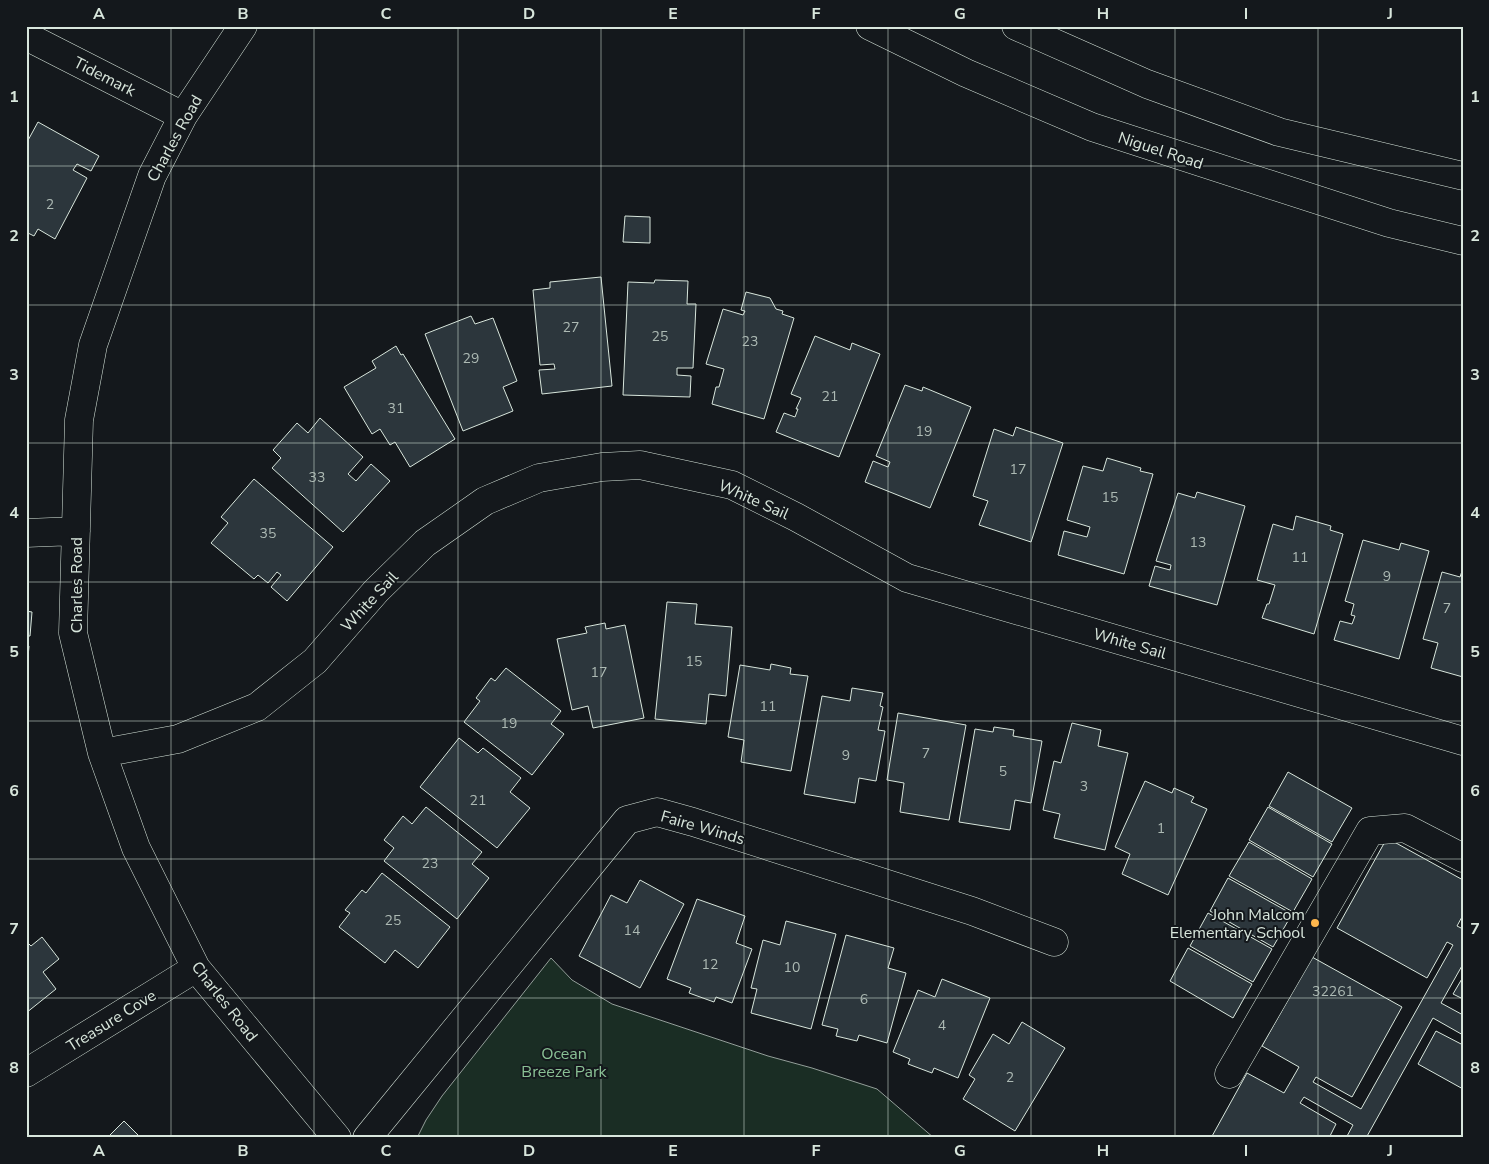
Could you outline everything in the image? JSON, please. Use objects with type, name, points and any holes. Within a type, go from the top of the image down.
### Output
[{"type":"street","name":"Charles Road","points":[[243,26],[184,116],[152,176],[93,346],[79,420],[73,633],[102,753],[136,848],[196,968],[337,1138]]},
{"type":"street","name":"Niguel Road","points":[[870,26],[966,73],[1092,127],[1388,223],[1463,241]]},
{"type":"street","points":[[1016,26],[1147,84],[1279,132],[1463,176]]},
{"type":"street","name":"Tidemark","points":[[26,36],[184,116]]},
{"type":"street","name":"White Sail","points":[[102,753],[178,739],[257,707],[315,661],[376,591],[425,543],[485,502],[539,478],[602,467],[640,465],[732,485],[796,517],[907,578],[1463,741]]},
{"type":"street","points":[[26,533],[76,531]]},
{"type":"street","name":"Faire Winds","points":[[367,1138],[627,820],[657,812],[693,822],[972,911],[1054,942]]},
{"type":"street","points":[[1229,1074],[1370,831],[1405,828],[1463,858]]},
{"type":"street","name":"Treasure Cove","points":[[26,1073],[196,968]]},
{"type":"green space","name":"Ocean Breeze Park","points":[[551,958],[572,980],[612,1004],[768,1056],[877,1089],[934,1138],[417,1138],[442,1096]]},
{"type":"building","points":[[38,122],[99,156],[91,171],[77,164],[73,170],[87,178],[55,239],[38,229],[34,236],[26,232],[26,144]]},
{"type":"building","points":[[625,216],[650,217],[650,243],[623,242]]},
{"type":"building","points":[[601,277],[612,386],[542,394],[539,370],[555,369],[554,364],[540,365],[533,290],[550,288],[550,282]]},
{"type":"building","points":[[655,280],[688,281],[687,304],[696,304],[693,368],[677,368],[677,375],[691,376],[690,397],[623,395],[628,282],[654,283]]},
{"type":"building","points":[[746,292],[770,298],[776,309],[783,311],[782,314],[794,318],[764,419],[712,404],[716,387],[719,387],[724,369],[706,364],[723,309],[743,315],[745,311],[741,310]]},
{"type":"building","points":[[471,316],[475,324],[493,318],[517,381],[503,387],[513,411],[463,431],[425,334]]},
{"type":"building","points":[[815,336],[850,350],[852,343],[880,354],[839,457],[776,432],[784,413],[795,417],[801,398],[791,394]]},
{"type":"building","points":[[396,346],[401,355],[403,354],[455,439],[410,467],[395,442],[390,445],[380,429],[372,434],[344,387],[376,368],[372,361]]},
{"type":"building","points":[[905,385],[922,391],[923,387],[971,407],[930,508],[865,482],[873,461],[888,467],[890,462],[876,456]]},
{"type":"building","points":[[320,418],[363,457],[348,474],[356,481],[371,464],[390,481],[343,532],[272,468],[281,458],[273,450],[297,423],[308,433]]},
{"type":"building","points":[[1016,427],[1063,443],[1031,542],[979,525],[988,501],[973,496],[994,429],[1013,436]]},
{"type":"building","points":[[1107,458],[1141,468],[1140,471],[1153,474],[1124,574],[1058,555],[1064,531],[1087,537],[1090,527],[1067,520],[1083,466],[1103,471]]},
{"type":"building","points":[[254,479],[333,547],[287,601],[271,587],[281,575],[277,572],[268,583],[258,575],[254,579],[211,543],[228,523],[221,517]]},
{"type":"building","points":[[1197,492],[1245,506],[1217,605],[1149,586],[1155,566],[1170,570],[1171,565],[1156,561],[1178,493],[1195,498]]},
{"type":"building","points":[[1296,516],[1331,526],[1330,530],[1343,534],[1314,634],[1262,618],[1275,585],[1257,580],[1273,524],[1293,530]]},
{"type":"building","points":[[1363,540],[1399,550],[1401,543],[1429,551],[1399,659],[1334,640],[1340,621],[1352,624],[1355,616],[1351,615],[1354,604],[1345,601]]},
{"type":"building","points":[[1463,568],[1463,677],[1431,668],[1438,643],[1423,639],[1442,572],[1460,577]]},
{"type":"building","points":[[667,602],[697,604],[695,624],[732,627],[726,696],[709,694],[706,724],[655,719]]},
{"type":"building","points":[[26,611],[32,612],[30,636],[26,636]]},
{"type":"building","points":[[605,623],[606,629],[625,625],[644,718],[593,728],[588,706],[572,710],[557,639],[587,633],[585,627]]},
{"type":"building","points":[[26,646],[29,646],[26,680]]},
{"type":"building","points":[[771,664],[791,668],[790,674],[808,676],[791,771],[741,762],[744,740],[728,737],[740,665],[770,670]]},
{"type":"building","points":[[506,668],[561,711],[551,724],[564,734],[532,775],[464,722],[480,701],[476,698],[491,678],[495,681]]},
{"type":"building","points":[[852,688],[883,693],[880,706],[883,707],[878,730],[885,731],[876,781],[859,778],[855,803],[804,794],[822,696],[850,701]]},
{"type":"building","points":[[898,713],[966,725],[949,820],[900,812],[904,783],[887,780]]},
{"type":"building","points":[[1072,723],[1101,730],[1098,746],[1128,753],[1105,850],[1054,838],[1060,814],[1043,810],[1054,761],[1061,763]]},
{"type":"building","points":[[994,727],[1014,730],[1013,736],[1042,741],[1031,803],[1015,800],[1010,830],[959,822],[975,729],[993,732]]},
{"type":"building","points":[[459,738],[478,753],[483,748],[521,778],[510,792],[530,808],[497,848],[420,787]]},
{"type":"building","points":[[1288,772],[1352,808],[1332,842],[1269,806]]},
{"type":"building","points":[[1145,781],[1172,793],[1174,788],[1194,797],[1191,802],[1207,809],[1168,895],[1122,874],[1130,854],[1115,847]]},
{"type":"building","points":[[426,807],[482,852],[472,864],[489,878],[457,919],[384,861],[394,848],[384,840],[403,816],[412,824]]},
{"type":"building","points":[[1268,807],[1332,844],[1313,877],[1249,840]]},
{"type":"building","name":"John Malcom Elementary School","points":[[1387,838],[1463,880],[1463,915],[1457,926],[1463,929],[1463,964],[1441,1003],[1463,1015],[1463,1035],[1433,1018],[1366,1138],[1346,1138],[1353,1125],[1304,1097],[1300,1103],[1336,1124],[1329,1138],[1211,1138],[1247,1073],[1284,1093],[1299,1067],[1262,1046],[1312,957],[1402,1007],[1352,1097],[1316,1077],[1313,1082],[1361,1109],[1453,945],[1447,942],[1427,978],[1337,928]]},
{"type":"building","points":[[1249,842],[1312,879],[1293,912],[1229,876]]},
{"type":"building","points":[[382,873],[450,927],[418,968],[395,950],[385,963],[339,927],[350,913],[345,910],[362,890],[366,893]]},
{"type":"building","points":[[1228,878],[1292,914],[1273,947],[1210,911]]},
{"type":"building","points":[[640,880],[684,904],[640,988],[579,956],[611,895],[627,903]]},
{"type":"building","points":[[697,899],[745,916],[736,943],[752,949],[732,1003],[716,997],[714,1002],[689,993],[691,988],[667,979]]},
{"type":"building","points":[[1208,913],[1272,949],[1253,982],[1190,946]]},
{"type":"building","points":[[786,921],[836,934],[811,1029],[751,1013],[757,989],[751,988],[763,940],[780,945]]},
{"type":"building","points":[[846,935],[894,948],[888,968],[906,973],[887,1043],[859,1035],[857,1041],[836,1036],[838,1029],[822,1025]]},
{"type":"building","points":[[42,937],[59,959],[43,972],[56,989],[26,1013],[26,946],[29,944],[31,946]]},
{"type":"building","points":[[1188,948],[1252,984],[1233,1018],[1170,981]]},
{"type":"building","points":[[1463,977],[1463,999],[1453,994]]},
{"type":"building","points":[[942,979],[990,998],[958,1078],[934,1068],[932,1073],[908,1064],[910,1059],[893,1052],[918,990],[935,997]]},
{"type":"building","points":[[1022,1022],[1065,1048],[1015,1131],[963,1099],[975,1079],[969,1075],[993,1034],[1009,1044]]},
{"type":"building","points":[[1436,1031],[1463,1045],[1463,1089],[1418,1064]]},
{"type":"building","points":[[124,1121],[141,1138],[107,1138]]},
{"type":"place","name":"John Malcom Elementary School","points":[[1315,923]]}]
